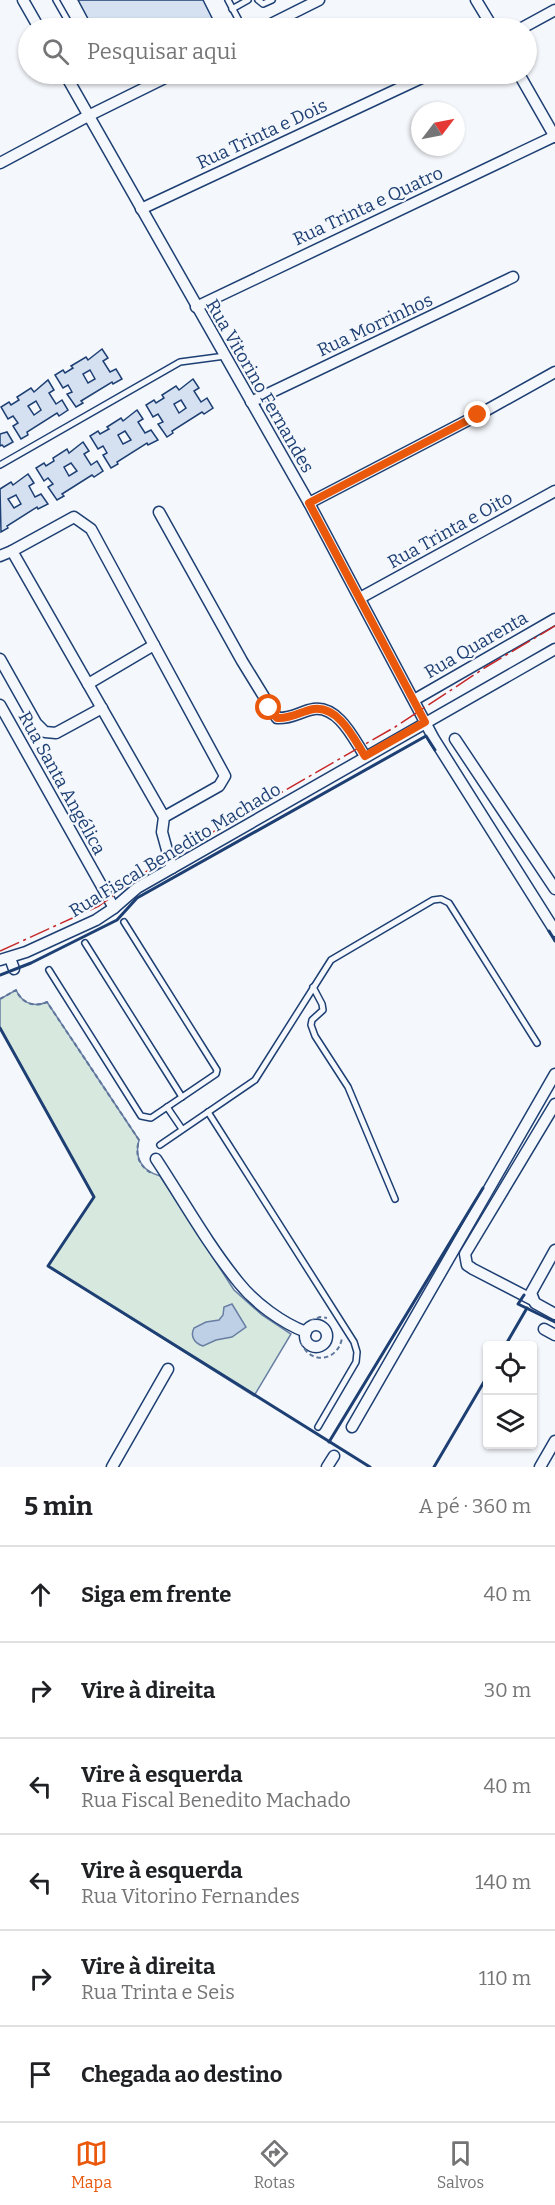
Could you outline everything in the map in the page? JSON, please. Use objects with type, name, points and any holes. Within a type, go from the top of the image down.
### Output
[{"type":"street","points":[[24,0],[34,18]]},
{"type":"street","points":[[283,18],[319,0]]},
{"type":"street","points":[[476,0],[487,18]]},
{"type":"street","points":[[537,20],[555,10]]},
{"type":"street","name":"Rua Vitorino Fernandes","points":[[70,84],[309,503],[461,785],[555,931]]},
{"type":"street","points":[[0,163],[153,84]]},
{"type":"street","name":"Rua Trinta e Dois","points":[[141,209],[409,84]]},
{"type":"street","points":[[525,84],[555,136]]},
{"type":"street","name":"Rua Trinta e Quatro","points":[[196,307],[555,136]]},
{"type":"street","name":"Rua Morrinhos","points":[[251,402],[513,277]]},
{"type":"street","points":[[309,503],[555,372]]},
{"type":"street","name":"Rua Trinta e Oito","points":[[360,598],[555,491]]},
{"type":"street","points":[[159,512],[242,661],[277,718],[288,719],[314,709],[327,710],[342,722],[365,756]]},
{"type":"street","points":[[0,556],[74,517],[83,521],[91,529],[225,776],[219,786],[164,817]]},
{"type":"street","points":[[12,551],[164,817],[162,832],[172,868]]},
{"type":"street","name":"Rua Quarenta","points":[[414,700],[555,619]]},
{"type":"street","points":[[88,684],[154,645]]},
{"type":"street","name":"Rua Fiscal Benedito Machado","points":[[5,959],[26,952],[96,920],[137,888],[555,649]]},
{"type":"street","points":[[0,659],[36,723],[45,732],[56,733],[102,708]]},
{"type":"street","name":"Rua Santa Angélica","points":[[0,705],[114,908]]},
{"type":"street","points":[[455,739],[555,889]]},
{"type":"street","points":[[26,952],[31,963]]},
{"type":"street","points":[[5,959],[14,969]]},
{"type":"street","points":[[352,1427],[555,1074]]},
{"type":"street","points":[[555,1104],[465,1254],[467,1265],[555,1314]]},
{"type":"street","points":[[156,1159],[240,1285],[265,1308],[304,1331]]},
{"type":"street","points":[[533,1300],[531,1291],[555,1250]]},
{"type":"street","points":[[544,1329],[555,1335]]},
{"type":"street","points":[[112,1467],[168,1370]]},
{"type":"street","points":[[540,1467],[555,1441]]},
{"type":"street","points":[[327,1467],[334,1455]]},
{"type":"lane","points":[[56,0],[66,18]]},
{"type":"lane","points":[[228,0],[237,18]]},
{"type":"lane","points":[[232,9],[248,0]]},
{"type":"lane","points":[[258,0],[264,4],[272,0]]},
{"type":"lane","points":[[0,465],[180,362],[225,356]]},
{"type":"lane","points":[[160,1145],[255,1080],[331,960],[417,909],[441,899],[449,903],[537,1043]]},
{"type":"lane","points":[[49,970],[141,1116],[151,1118],[216,1074],[217,1070],[124,922]]},
{"type":"lane","points":[[85,943],[182,1097]]},
{"type":"lane","points":[[313,987],[322,1004],[322,1010],[312,1020],[311,1025],[315,1036],[348,1087],[395,1199]]},
{"type":"lane","points":[[167,1107],[182,1129]]},
{"type":"lane","points":[[208,1112],[354,1342],[357,1352],[356,1362],[318,1426]]},
{"type":"path","points":[[333,1320],[320,1317],[304,1331],[304,1351],[322,1358],[334,1353],[341,1343],[342,1336]]},
{"type":"shaded area","points":[[16,990],[29,1003],[47,1002],[139,1140],[138,1153],[141,1163],[148,1171],[160,1176],[234,1290],[262,1315],[291,1334],[254,1396],[48,1266],[94,1197],[0,1028],[0,999]]},
{"type":"water","points":[[232,1304],[246,1327],[232,1337],[216,1340],[203,1346],[195,1341],[192,1334],[194,1328],[206,1322],[219,1320],[223,1315],[224,1307]]},
{"type":"building","points":[[78,0],[203,0],[212,18],[88,18]]},
{"type":"building","points":[[102,349],[108,358],[103,361],[110,372],[116,369],[122,379],[113,384],[112,382],[81,401],[83,403],[76,407],[67,394],[72,392],[68,385],[63,388],[55,375],[63,370],[65,373],[73,368],[71,366],[86,357],[88,360]],"holes":[[[90,370],[95,379],[88,383],[83,374]]]},
{"type":"building","points":[[193,379],[199,388],[194,391],[201,402],[207,398],[213,408],[204,414],[202,412],[172,431],[173,433],[167,437],[158,424],[163,422],[158,414],[153,417],[146,405],[164,398],[162,395],[176,386],[179,390]],"holes":[[[181,400],[186,408],[179,413],[174,404]]]},
{"type":"building","points":[[48,380],[54,390],[49,393],[56,404],[62,400],[68,410],[59,416],[57,413],[27,432],[28,435],[21,439],[13,426],[18,423],[13,416],[8,419],[1,407],[19,400],[17,397],[31,388],[34,392]],"holes":[[[36,401],[41,410],[34,415],[28,406]]]},
{"type":"building","points":[[137,410],[143,419],[138,422],[145,433],[151,430],[158,440],[148,445],[147,443],[111,468],[103,455],[107,453],[103,446],[98,449],[90,436],[98,431],[100,434],[109,429],[107,427],[121,418],[123,421]],"holes":[[[125,431],[131,440],[123,444],[118,435]]]},
{"type":"building","points":[[7,432],[13,442],[4,447],[0,446],[0,434]]},
{"type":"building","points":[[83,442],[89,451],[84,454],[91,465],[97,461],[103,471],[94,477],[92,475],[62,494],[64,496],[57,500],[48,487],[53,484],[48,478],[44,481],[36,468],[44,463],[46,466],[54,461],[53,458],[67,449],[69,453]],"holes":[[[71,463],[77,471],[69,476],[64,467]]]},
{"type":"building","points":[[28,474],[34,483],[29,486],[35,497],[41,494],[48,504],[38,509],[37,507],[1,532],[0,489],[11,482],[13,485]],"holes":[[[16,495],[21,504],[14,508],[8,499]]]},
{"type":"wall","points":[[0,975],[31,963],[117,920],[137,898],[426,736],[435,750]]},
{"type":"wall","points":[[549,931],[555,941]]},
{"type":"wall","points":[[0,1028],[94,1197],[48,1266],[370,1467]]},
{"type":"wall","points":[[329,1442],[483,1188]]},
{"type":"wall","points":[[524,1295],[518,1304],[555,1322]]},
{"type":"wall","points":[[508,1341],[527,1308]]},
{"type":"wall","points":[[434,1467],[483,1384]]},
{"type":"power","points":[[0,951],[99,906],[154,866],[395,727],[486,667],[555,626]]},
{"type":"route","points":[[269,708],[277,718],[288,719],[314,709],[327,710],[342,722],[365,756],[425,722],[309,503],[478,415]]}]
